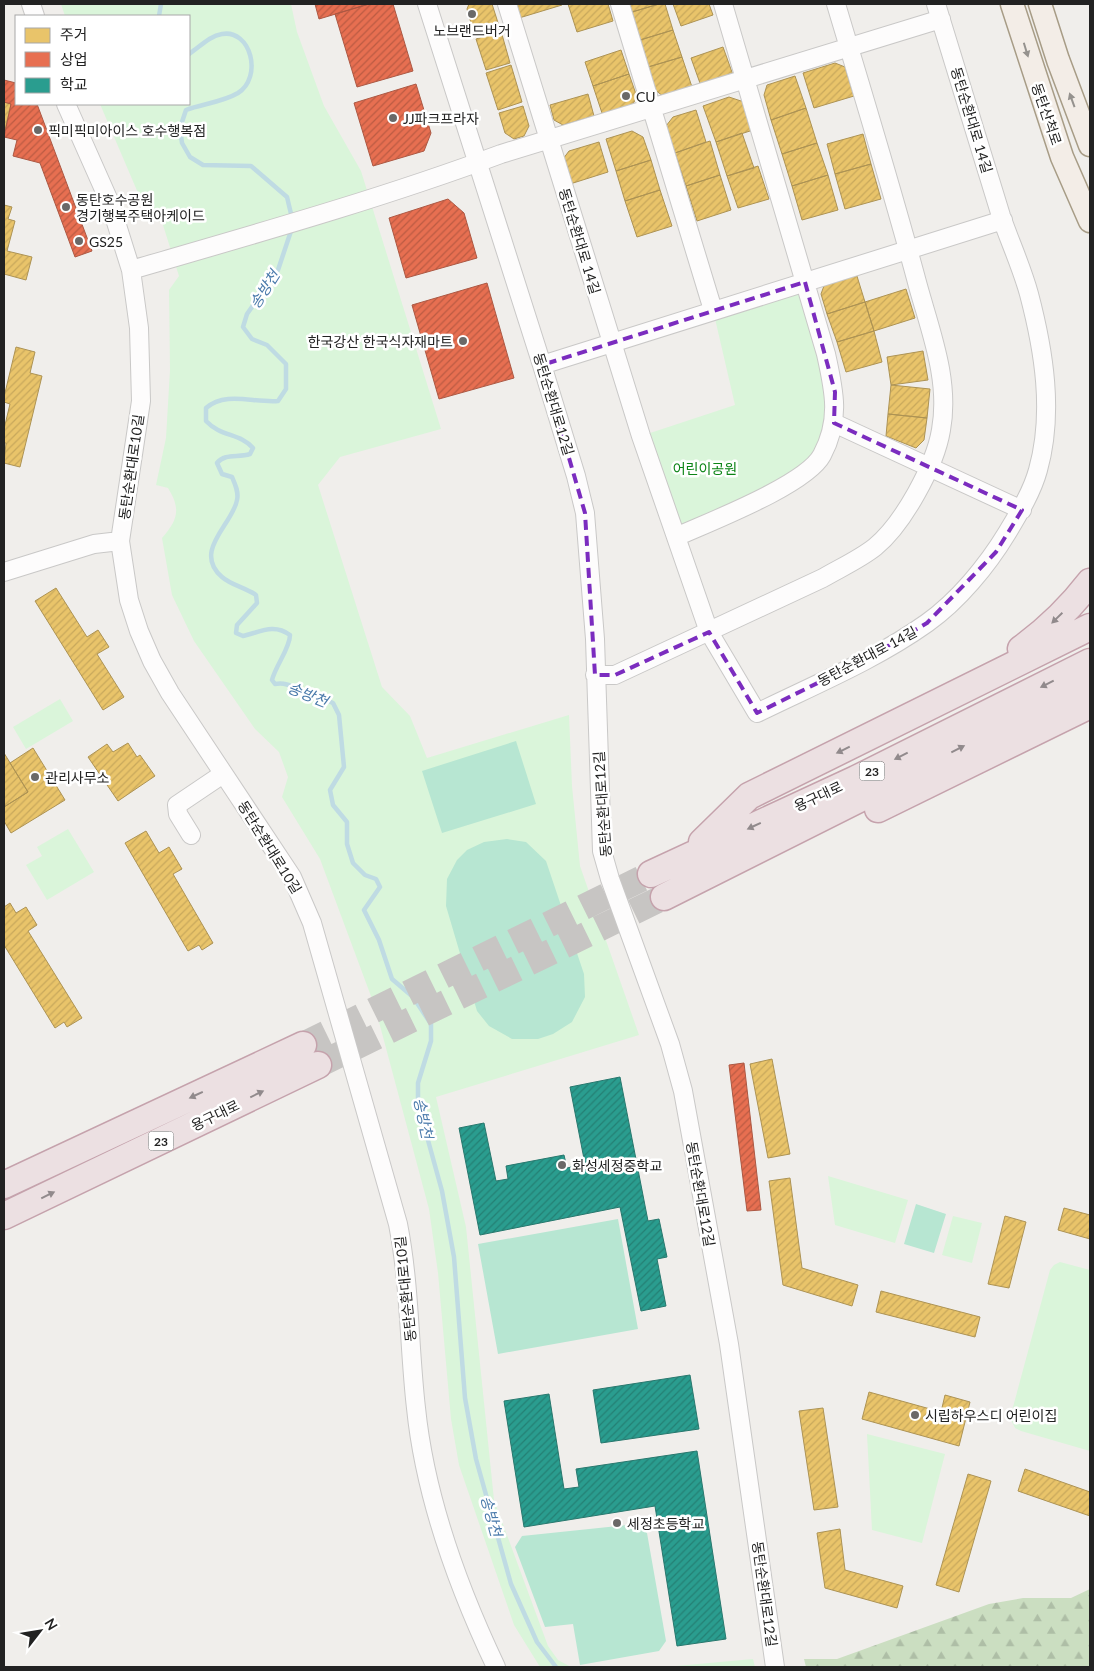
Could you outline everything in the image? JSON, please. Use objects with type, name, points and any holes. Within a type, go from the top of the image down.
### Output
[{"type":"highway","points":[[689,856],[750,796],[950,698],[972,684],[1038,637],[1075,602],[1090,582]]},
{"type":"highway","points":[[972,684],[1090,627]]},
{"type":"highway","name":"용구대로","points":[[651,874],[856,779],[1090,662]]},
{"type":"highway","name":"용구대로","points":[[664,896],[1090,683]]},
{"type":"highway","points":[[696,880],[764,862],[944,778],[1090,705]]},
{"type":"highway","points":[[944,778],[1090,720]]},
{"type":"highway","name":"용구대로","points":[[4,1185],[310,1055],[4,1216]]},
{"type":"main road","name":"동탄산척로","points":[[1012,4],[1062,157],[1090,221]]},
{"type":"main road","name":"동탄산척로","points":[[1040,4],[1058,60],[1090,145]]},
{"type":"street","name":"동탄순환대로12길","points":[[427,4],[542,365],[576,476],[585,513],[595,676],[602,851],[610,879],[670,1044],[683,1091],[729,1344],[775,1667]]},
{"type":"street","name":"동탄순환대로 14길","points":[[131,270],[377,196],[549,140],[849,47],[938,12],[1002,220],[1029,293],[1042,351],[1046,386],[1046,431],[1038,471],[1022,510],[996,552],[959,594],[927,623],[866,659],[757,713],[709,632],[641,436],[611,342],[549,140],[507,4]]},
{"type":"street","points":[[620,4],[713,310]]},
{"type":"street","points":[[676,537],[777,489],[803,474],[822,456],[834,423],[835,392],[722,4]]},
{"type":"street","points":[[595,676],[615,675],[709,632],[824,578],[876,546],[906,510],[929,467],[941,430],[944,384],[909,249],[836,4]]},
{"type":"street","name":"동탄순환대로10길","points":[[66,105],[110,202],[131,270],[140,328],[141,401],[120,541],[129,600],[139,631],[152,661],[170,693],[292,877],[312,923],[392,1196],[398,1224],[405,1262],[416,1410],[433,1496],[462,1584],[496,1667]]},
{"type":"street","points":[[542,365],[1002,220]]},
{"type":"street","points":[[834,423],[1022,510]]},
{"type":"street","points":[[4,572],[94,544],[120,541]]},
{"type":"street","points":[[190,835],[178,814],[178,804],[223,774]]},
{"type":"highlighted area","points":[[805,282],[835,392],[834,423],[1022,510],[996,552],[927,623],[866,659],[757,713],[709,632],[615,675],[595,675],[585,513],[542,365]]},
{"type":"green space","points":[[61,4],[291,4],[297,32],[324,106],[361,171],[441,429],[340,457],[318,485],[382,687],[410,716],[427,758],[569,715],[572,786],[580,866],[639,1035],[436,1097],[466,1227],[494,1500],[548,1646],[558,1660],[571,1667],[540,1667],[514,1625],[459,1465],[451,1419],[438,1273],[429,1209],[375,1007],[320,859],[282,797],[288,777],[279,752],[255,729],[194,641],[172,595],[162,538],[172,526],[176,508],[168,488],[156,485],[166,438],[170,370],[169,290],[179,276],[163,225],[141,200],[100,105],[190,105],[190,15],[65,15]]},
{"type":"green space","name":"어린이공원","points":[[805,282],[835,392],[822,456],[676,537],[641,436],[735,405],[713,310]]},
{"type":"green space","points":[[60,699],[73,721],[26,749],[13,727]]},
{"type":"green space","points":[[516,741],[536,804],[442,833],[422,771]]},
{"type":"green space","points":[[68,829],[94,872],[47,900],[26,865],[42,856],[37,847]]},
{"type":"green space","points":[[507,839],[526,842],[546,861],[584,974],[585,997],[572,1022],[553,1034],[538,1039],[512,1039],[489,1026],[477,1011],[446,906],[447,879],[457,860],[467,850],[484,842]]},
{"type":"green space","points":[[828,1176],[908,1200],[895,1243],[835,1225]]},
{"type":"green space","points":[[916,1204],[946,1214],[934,1253],[904,1244]]},
{"type":"green space","points":[[953,1216],[982,1223],[972,1263],[942,1255]]},
{"type":"green space","points":[[618,1219],[638,1329],[498,1354],[478,1244]]},
{"type":"green space","points":[[1060,1262],[1090,1270],[1090,1451],[1021,1431],[1015,1428],[1010,1418],[1050,1270]]},
{"type":"green space","points":[[867,1434],[945,1454],[922,1543],[872,1530]]},
{"type":"green space","points":[[637,1524],[647,1533],[666,1641],[659,1651],[580,1665],[573,1624],[545,1627],[515,1547],[522,1536]]},
{"type":"green space","points":[[1090,1589],[1090,1667],[806,1667],[804,1659],[837,1659],[989,1604],[1023,1598],[1071,1598]]},
{"type":"green space","points":[[753,1659],[755,1667],[665,1667]]},
{"type":"building: 주거","points":[[469,4],[492,4],[500,29],[475,37],[467,9]]},
{"type":"building: 주거","points":[[514,4],[562,4],[562,5],[519,18]]},
{"type":"building: 주거","points":[[568,4],[608,4],[613,21],[577,32]]},
{"type":"building: 주거","points":[[629,4],[659,4],[632,12]]},
{"type":"building: 주거","points":[[665,4],[673,30],[640,40],[632,12]]},
{"type":"building: 주거","points":[[673,4],[709,4],[713,15],[681,26]]},
{"type":"building: 주거","points":[[673,30],[682,57],[648,67],[640,40]]},
{"type":"building: 주거","points":[[501,31],[510,63],[486,70],[476,39]]},
{"type":"building: 주거","points":[[723,47],[733,75],[701,86],[691,58]]},
{"type":"building: 주거","points":[[621,50],[629,74],[593,86],[585,62]]},
{"type":"building: 주거","points":[[682,57],[692,87],[663,96],[655,90],[648,67]]},
{"type":"building: 주거","points":[[835,63],[845,67],[854,96],[814,108],[803,73]]},
{"type":"building: 주거","points":[[511,65],[522,102],[498,110],[486,73]]},
{"type":"building: 주거","points":[[629,74],[637,97],[631,107],[603,116],[593,86]]},
{"type":"building: 주거","points":[[795,76],[806,108],[771,120],[764,95],[767,85]]},
{"type":"building: 주거","points":[[588,94],[594,116],[563,125],[554,120],[550,105]]},
{"type":"building: 주거","points":[[729,97],[744,102],[753,130],[716,142],[703,106]]},
{"type":"building: 주거","points":[[4,102],[11,104],[5,130],[4,129]]},
{"type":"building: 주거","points":[[523,106],[529,126],[524,136],[514,139],[505,133],[499,113]]},
{"type":"building: 주거","points":[[806,108],[817,143],[782,154],[771,120]]},
{"type":"building: 주거","points":[[696,110],[706,142],[675,153],[666,126],[673,117]]},
{"type":"building: 주거","points":[[632,131],[643,137],[651,160],[616,171],[606,139]]},
{"type":"building: 주거","points":[[742,133],[754,168],[727,176],[716,142]]},
{"type":"building: 주거","points":[[863,134],[871,164],[835,174],[827,144]]},
{"type":"building: 주거","points":[[710,141],[720,175],[686,186],[675,153]]},
{"type":"building: 주거","points":[[599,142],[608,172],[570,184],[563,159],[569,151]]},
{"type":"building: 주거","points":[[817,143],[828,175],[792,186],[782,154]]},
{"type":"building: 주거","points":[[651,160],[660,190],[625,201],[616,171]]},
{"type":"building: 주거","points":[[871,164],[881,199],[845,209],[835,174]]},
{"type":"building: 주거","points":[[758,166],[769,199],[738,208],[727,176]]},
{"type":"building: 주거","points":[[720,175],[731,210],[697,221],[686,186]]},
{"type":"building: 주거","points":[[828,175],[838,210],[802,220],[792,186]]},
{"type":"building: 주거","points":[[660,190],[672,226],[637,237],[625,201]]},
{"type":"building: 주거","points":[[4,205],[12,207],[8,219],[15,221],[7,251],[32,257],[26,280],[4,274]]},
{"type":"building: 주거","points":[[856,273],[865,302],[827,314],[821,294],[825,283]]},
{"type":"building: 주거","points":[[906,289],[915,318],[874,331],[865,302]]},
{"type":"building: 주거","points":[[865,302],[874,331],[837,342],[827,314]]},
{"type":"building: 주거","points":[[874,331],[882,362],[846,372],[837,342]]},
{"type":"building: 주거","points":[[16,347],[35,352],[30,373],[42,376],[20,467],[4,463],[6,443],[4,443],[4,429],[10,404],[4,402],[4,397]]},
{"type":"building: 주거","points":[[923,351],[928,380],[891,385],[887,357]]},
{"type":"building: 주거","points":[[891,385],[930,389],[927,418],[888,414]]},
{"type":"building: 주거","points":[[888,414],[927,418],[924,440],[916,448],[886,436]]},
{"type":"building: 주거","points":[[56,588],[87,637],[98,630],[109,647],[97,654],[124,697],[103,710],[35,601]]},
{"type":"building: 주거","points":[[128,743],[137,757],[140,755],[155,776],[118,801],[88,757],[107,744],[113,752]]},
{"type":"building: 주거","name":"관리사무소","points":[[33,748],[65,800],[11,833],[4,821],[4,807],[28,792],[10,763]]},
{"type":"building: 주거","points":[[4,753],[28,792],[4,807]]},
{"type":"building: 주거","points":[[146,831],[159,853],[169,847],[182,869],[173,874],[213,943],[202,950],[199,945],[188,951],[125,843]]},
{"type":"building: 주거","points":[[10,903],[16,913],[26,907],[37,925],[28,931],[82,1018],[67,1027],[64,1022],[55,1028],[4,945],[4,907]]},
{"type":"building: 주거","points":[[772,1059],[790,1154],[768,1158],[750,1064]]},
{"type":"building: 주거","points":[[790,1178],[802,1268],[858,1285],[852,1306],[783,1285],[769,1181]]},
{"type":"building: 주거","points":[[1064,1208],[1090,1215],[1090,1239],[1058,1230]]},
{"type":"building: 주거","points":[[1005,1216],[1026,1222],[1009,1288],[988,1284]]},
{"type":"building: 주거","points":[[881,1291],[980,1317],[975,1337],[876,1312]]},
{"type":"building: 주거","name":"시립하우스디 어린이집","points":[[869,1392],[941,1412],[945,1395],[970,1402],[959,1446],[862,1419]]},
{"type":"building: 주거","points":[[823,1408],[838,1507],[814,1510],[799,1411]]},
{"type":"building: 주거","points":[[1025,1469],[1090,1492],[1090,1516],[1018,1491]]},
{"type":"building: 주거","points":[[968,1474],[991,1481],[959,1592],[936,1585]]},
{"type":"building: 주거","points":[[840,1529],[845,1570],[903,1586],[897,1608],[825,1588],[817,1533]]},
{"type":"building: 상업","points":[[315,4],[369,4],[319,19]]},
{"type":"building: 상업","points":[[369,4],[393,4],[413,71],[357,87],[335,14]]},
{"type":"building: 상업","name":"동탄호수공원 경기행복주택아케이드","points":[[4,80],[15,83],[15,105],[37,105],[92,251],[75,257],[40,163],[13,156],[17,140],[4,137],[11,104],[4,102]]},
{"type":"building: 상업","name":"JJ파크프라자","points":[[416,84],[431,133],[424,151],[373,166],[354,103]]},
{"type":"building: 상업","points":[[448,199],[464,213],[477,258],[406,278],[389,218]]},
{"type":"building: 상업","name":"한국강산 한국식자재마트","points":[[487,283],[514,378],[439,399],[412,305]]},
{"type":"building: 상업","points":[[744,1063],[761,1210],[747,1211],[729,1065]]},
{"type":"building: 학교","points":[[620,1077],[648,1221],[659,1219],[667,1257],[657,1259],[666,1306],[641,1311],[620,1207],[480,1235],[459,1128],[484,1123],[496,1181],[508,1179],[506,1166],[564,1155],[567,1168],[585,1164],[570,1087]]},
{"type":"building: 학교","points":[[690,1375],[699,1429],[601,1443],[593,1390]]},
{"type":"building: 학교","points":[[549,1394],[564,1489],[579,1487],[576,1469],[697,1451],[726,1639],[677,1646],[655,1506],[524,1527],[504,1401]]},
{"type":"waterway","name":"송방천","points":[[159,15],[161,4]]},
{"type":"waterway","name":"송방천","points":[[190,53],[217,35],[232,34],[246,46],[252,66],[246,86],[238,93],[226,99],[186,110],[180,128],[182,143],[190,157],[203,165],[251,166],[287,197],[292,218]]},
{"type":"waterway","name":"송방천","points":[[292,228],[278,270],[247,314],[243,327],[252,339],[267,345],[286,364],[286,389],[278,401],[231,399],[222,400],[206,408],[206,421],[218,430],[248,443],[253,448],[250,454],[224,458],[217,463],[222,474],[232,477],[237,497],[234,509],[217,538],[211,557],[214,567],[222,577],[256,595],[257,603],[237,625],[236,633],[243,636],[273,629],[284,631],[290,635],[288,645],[272,680],[275,684],[288,685],[333,703],[339,715],[344,767],[330,790],[333,805],[347,822],[347,844],[353,863],[365,875],[376,879],[380,887],[364,910],[379,940],[392,979],[413,997],[431,1024],[431,1041],[418,1083],[418,1104],[442,1191],[454,1257],[465,1398],[476,1459],[511,1584],[537,1642],[556,1667]]},
{"type":"tunnel","points":[[303,1045],[651,874]]},
{"type":"tunnel","points":[[318,1065],[664,897]]},
{"type":"place","name":"노브랜드버거","points":[[472,14]]},
{"type":"place","name":"CU","points":[[626,96]]},
{"type":"place","name":"JJ파크프라자","points":[[393,118]]},
{"type":"place","name":"픽미픽미아이스 호수행복점","points":[[38,130]]},
{"type":"place","name":"동탄호수공원 경기행복주택아케이드","points":[[66,207]]},
{"type":"place","name":"GS25","points":[[79,241]]},
{"type":"place","name":"한국강산 한국식자재마트","points":[[463,341]]},
{"type":"place","name":"관리사무소","points":[[35,777]]},
{"type":"place","name":"화성세정중학교","points":[[562,1165]]},
{"type":"place","name":"시립하우스디 어린이집","points":[[915,1415]]},
{"type":"place","name":"세정초등학교","points":[[617,1523]]}]
